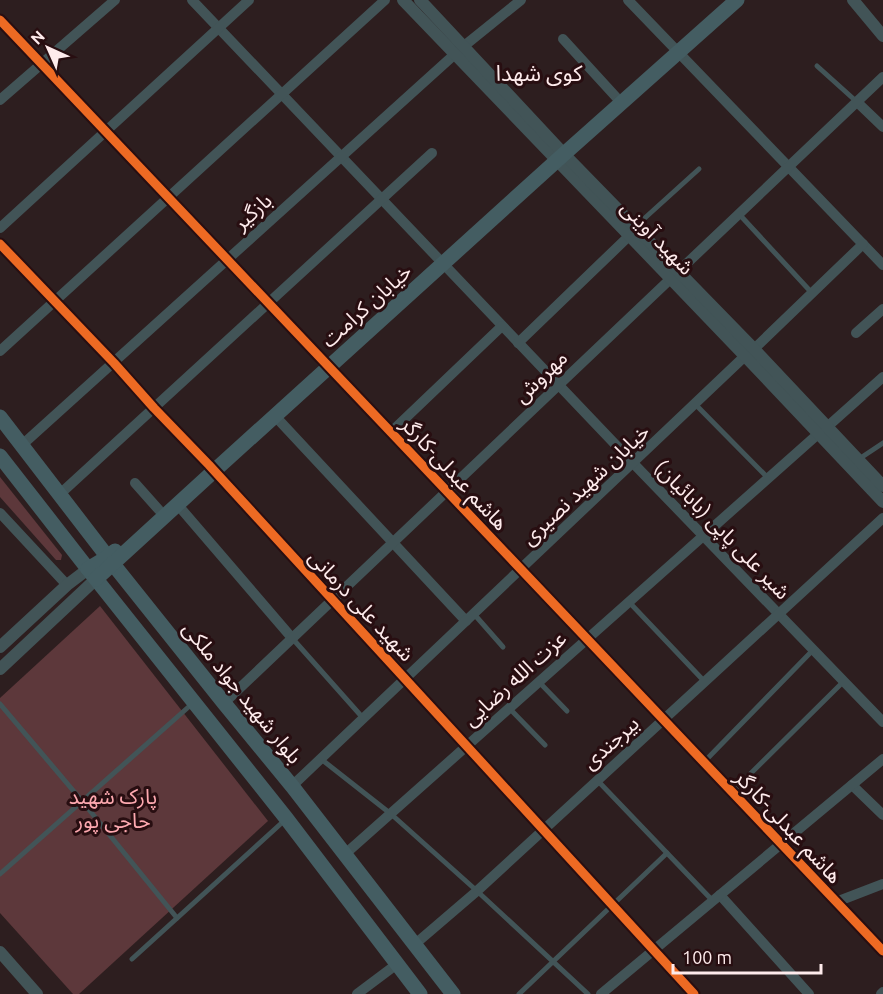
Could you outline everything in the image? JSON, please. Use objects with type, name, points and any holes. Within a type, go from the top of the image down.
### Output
[{"type":"main road","name":"خیابان کرامت","points":[[92,574],[177,504],[211,468],[676,50],[725,0]]},
{"type":"main road","name":"خیابان کرامت","points":[[558,154],[616,97],[737,0]]},
{"type":"main road","name":"خیابان کرامت","points":[[110,561],[159,510],[275,416],[326,364]]},
{"type":"main road","name":"بلوار شهید جواد ملکی","points":[[0,417],[110,561],[292,786],[453,994]]},
{"type":"main road","name":"بلوار شهید جواد ملکی","points":[[0,456],[286,818],[420,994]]},
{"type":"street","name":"شیر علی پاپی (بابائیان)","points":[[192,0],[883,722]]},
{"type":"street","points":[[0,228],[249,0]]},
{"type":"street","points":[[0,351],[385,0]]},
{"type":"street","name":"شهید آوینی","points":[[403,0],[460,50]]},
{"type":"street","name":"شهید آوینی","points":[[420,0],[460,50],[750,353],[883,502]]},
{"type":"street","name":"بازگیر","points":[[22,446],[460,50],[522,0]]},
{"type":"street","points":[[628,0],[883,265]]},
{"type":"street","points":[[853,0],[883,36]]},
{"type":"street","points":[[863,0],[883,23]]},
{"type":"street","points":[[0,100],[107,2]]},
{"type":"street","name":"هاشم عبدلی-کارگر","points":[[0,20],[883,951]]},
{"type":"street","points":[[563,39],[616,97]]},
{"type":"street","name":"مهروش","points":[[224,703],[883,77]]},
{"type":"street","points":[[856,102],[883,128]]},
{"type":"street","points":[[60,494],[432,153]]},
{"type":"street","points":[[518,343],[632,231]]},
{"type":"street","name":"شهید علی درمانی","points":[[0,244],[114,363],[694,994]]},
{"type":"street","name":"خیابان شهید نصیری","points":[[292,786],[863,244]]},
{"type":"street","points":[[856,333],[883,309]]},
{"type":"street","points":[[391,432],[502,326]]},
{"type":"street","name":"عزت الله رضایی","points":[[344,855],[883,377]]},
{"type":"street","points":[[275,416],[393,542],[470,617]]},
{"type":"street","name":"شهید آوینی","points":[[822,431],[858,460],[883,486]]},
{"type":"street","points":[[135,483],[159,510]]},
{"type":"street","points":[[177,504],[292,638]]},
{"type":"street","points":[[0,513],[68,585]]},
{"type":"street","name":"بیرجندی","points":[[414,945],[477,891],[883,518]]},
{"type":"street","name":"خیابان کرامت","points":[[1,645],[68,585],[92,574]]},
{"type":"street","name":"خیابان کرامت","points":[[0,669],[92,574]]},
{"type":"street","points":[[601,994],[883,759]]},
{"type":"street","points":[[852,785],[883,815]]},
{"type":"street","points":[[836,902],[883,884]]},
{"type":"street","points":[[716,898],[809,994]]},
{"type":"street","points":[[0,952],[36,994]]},
{"type":"street","points":[[357,994],[397,964]]},
{"type":"lane","points":[[817,66],[856,102]]},
{"type":"lane","points":[[632,231],[699,169]]},
{"type":"lane","points":[[739,214],[812,293]]},
{"type":"lane","points":[[695,404],[768,478]]},
{"type":"lane","points":[[858,460],[883,443]]},
{"type":"lane","points":[[629,602],[705,682]]},
{"type":"lane","points":[[470,617],[503,647]]},
{"type":"lane","points":[[292,638],[363,719]]},
{"type":"lane","points":[[704,762],[813,650]]},
{"type":"lane","points":[[732,792],[844,681]]},
{"type":"lane","points":[[539,682],[567,711]]},
{"type":"lane","points":[[0,874],[194,702]]},
{"type":"lane","points":[[0,704],[177,918]]},
{"type":"lane","points":[[509,708],[545,745]]},
{"type":"lane","points":[[321,759],[391,814],[588,994]]},
{"type":"lane","points":[[597,780],[667,853],[716,898]]},
{"type":"lane","points":[[132,959],[286,818]]},
{"type":"lane","points":[[519,994],[667,853]]},
{"type":"green space","points":[[0,477],[62,555],[61,560],[56,560],[0,497]]},
{"type":"green space","name":"پارک شهید حاجی پور","points":[[100,606],[268,821],[79,994],[73,994],[0,913],[0,698]]},
{"type":"cycle path","points":[[0,20],[883,951]]},
{"type":"cycle path","points":[[0,244],[209,465],[694,994]]},
{"type":"district","name":"کوی شهدا","points":[[539,72]]}]
